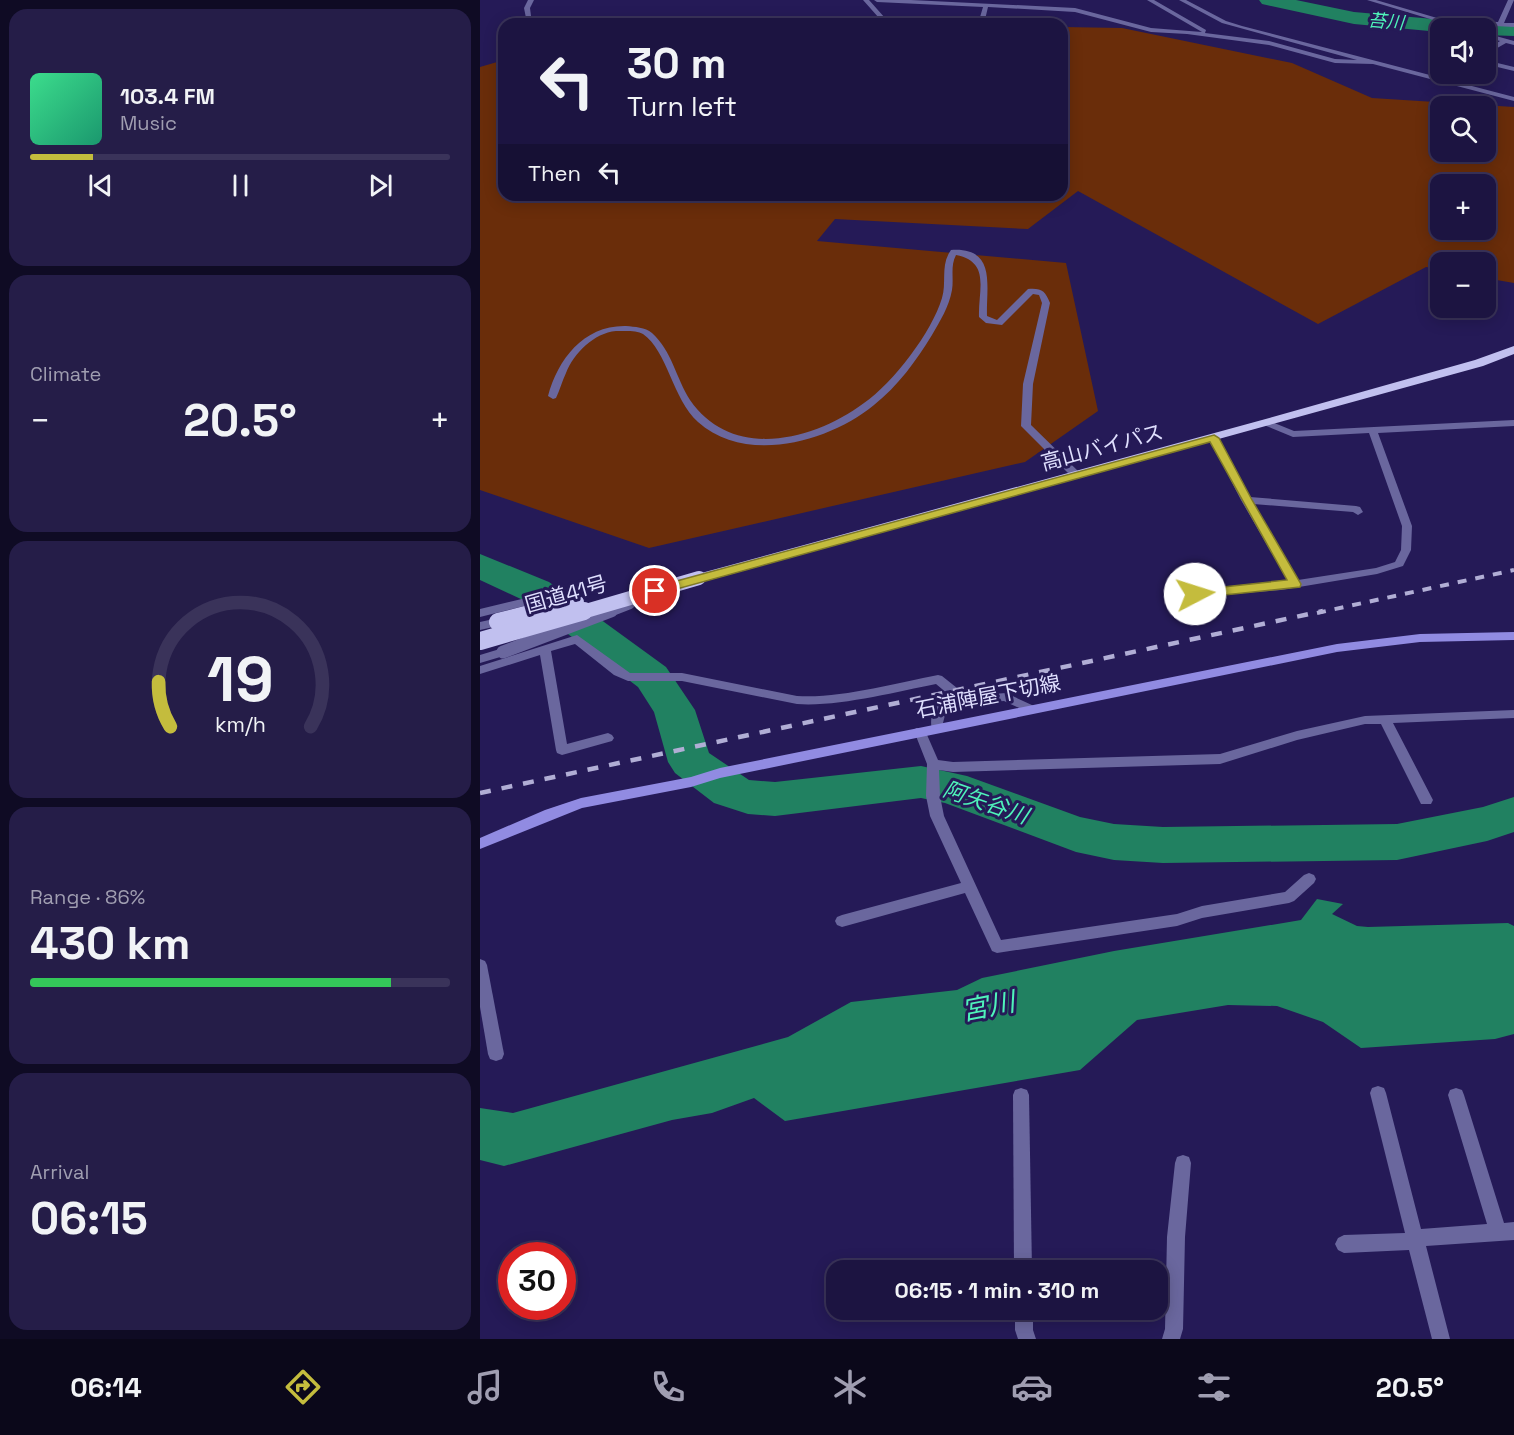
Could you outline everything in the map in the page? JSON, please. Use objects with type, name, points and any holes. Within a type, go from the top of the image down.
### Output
[{"type":"highway","name":"高山バイパス","points":[[699,578],[1214,438],[1479,363],[1514,350]]},
{"type":"highway","points":[[498,622],[635,587],[699,578]]},
{"type":"highway","name":"国道41号","points":[[480,641],[699,578]]},
{"type":"main road","name":"石浦陣屋下切線","points":[[480,844],[550,813],[581,803],[691,782],[720,773],[920,731],[1368,643],[1420,638],[1514,636]]},
{"type":"street","points":[[530,18],[526,8],[531,0]]},
{"type":"street","points":[[866,0],[882,18]]},
{"type":"street","points":[[877,0],[1075,10],[1151,30],[1208,34],[1269,44],[1335,61],[1372,62]]},
{"type":"street","points":[[1150,0],[1208,34]]},
{"type":"street","points":[[1182,0],[1240,27],[1430,76]]},
{"type":"street","points":[[1370,0],[1430,18]]},
{"type":"street","points":[[1500,24],[1511,0]]},
{"type":"street","points":[[983,18],[986,5]]},
{"type":"street","points":[[1496,24],[1514,25]]},
{"type":"street","points":[[1496,38],[1514,43]]},
{"type":"street","points":[[1496,46],[1505,41]]},
{"type":"street","points":[[1496,65],[1514,69]]},
{"type":"street","points":[[1458,84],[1514,99]]},
{"type":"street","points":[[553,396],[555,384],[566,361],[587,341],[614,327],[644,330],[654,340],[686,400],[701,422],[720,435],[757,442],[816,431],[844,420],[886,392],[908,367],[941,313],[949,290],[951,255],[954,252],[965,253],[976,259],[983,267],[986,284],[982,304],[984,318],[989,321],[999,323],[1031,291],[1042,293],[1046,303],[1028,384],[1026,426],[1076,475]]},
{"type":"street","points":[[1267,423],[1293,434],[1514,423]]},
{"type":"street","points":[[1195,594],[1295,584],[1384,569],[1399,564],[1403,558],[1408,537],[1407,526],[1373,430]]},
{"type":"street","points":[[1214,438],[1246,500],[1295,584]]},
{"type":"street","points":[[1246,500],[1339,506],[1356,509],[1358,512]]},
{"type":"street","points":[[480,659],[699,578]]},
{"type":"street","points":[[480,613],[526,602],[618,672],[636,678],[674,677],[781,698],[811,701],[879,692],[938,679],[964,700]]},
{"type":"street","points":[[480,626],[498,622]]},
{"type":"street","points":[[480,670],[577,639]]},
{"type":"street","points":[[545,650],[562,750],[608,738]]},
{"type":"street","points":[[938,728],[940,708],[964,700],[1006,698],[1030,709]]},
{"type":"street","points":[[934,768],[1220,759],[1297,736],[1365,720],[1514,714]]},
{"type":"street","points":[[1385,719],[1426,800]]},
{"type":"street","points":[[920,731],[934,768],[933,796],[937,816],[997,947],[1178,920],[1202,912],[1271,902],[1289,897],[1309,879]]},
{"type":"street","points":[[842,921],[969,886]]},
{"type":"street","points":[[480,965],[481,982],[496,1054]]},
{"type":"street","points":[[1378,1093],[1441,1339]]},
{"type":"street","points":[[1021,1095],[1023,1260]]},
{"type":"street","points":[[1344,1244],[1417,1240],[1506,1231],[1456,1095]]},
{"type":"street","points":[[1171,1339],[1174,1329],[1176,1237],[1183,1163]]},
{"type":"street","points":[[1024,1320],[1027,1339]]},
{"type":"shaded area","points":[[1068,27],[1122,28],[1292,63],[1372,98],[1430,102],[1430,162],[1496,162],[1496,106],[1514,107],[1514,283],[1496,280],[1496,252],[1430,252],[1430,268],[1426,267],[1318,324],[1078,191],[1068,199]]},
{"type":"shaded area","points":[[498,62],[498,201],[1065,201],[1028,229],[835,219],[817,241],[1066,263],[1098,411],[1025,462],[649,548],[480,490],[480,67]]},
{"type":"water","name":"宮川","points":[[1317,899],[1343,904],[1332,914],[1357,926],[1508,923],[1514,926],[1514,1034],[1495,1039],[1361,1048],[1323,1022],[1277,1006],[1228,1005],[1137,1020],[1080,1070],[785,1121],[754,1098],[712,1113],[672,1120],[504,1166],[480,1160],[480,1108],[513,1113],[788,1037],[851,1002],[957,990],[982,978],[1114,951],[1301,920]]},
{"type":"waterway","name":"苔川","points":[[1269,0],[1354,18],[1430,25]]},
{"type":"waterway","name":"苔川","points":[[1496,29],[1514,30]]},
{"type":"waterway","name":"阿矢谷川","points":[[480,566],[536,591],[652,677],[674,710],[690,762],[730,791],[748,797],[775,799],[921,782],[951,788],[1076,834],[1114,842],[1163,845],[1397,842],[1487,824],[1514,814]]},
{"type":"railway","points":[[1317,613],[1514,570]]},
{"type":"railway","points":[[480,793],[1323,611]]},
{"type":"route","points":[[655,591],[1214,438],[1233,477],[1295,584],[1195,594]]}]
